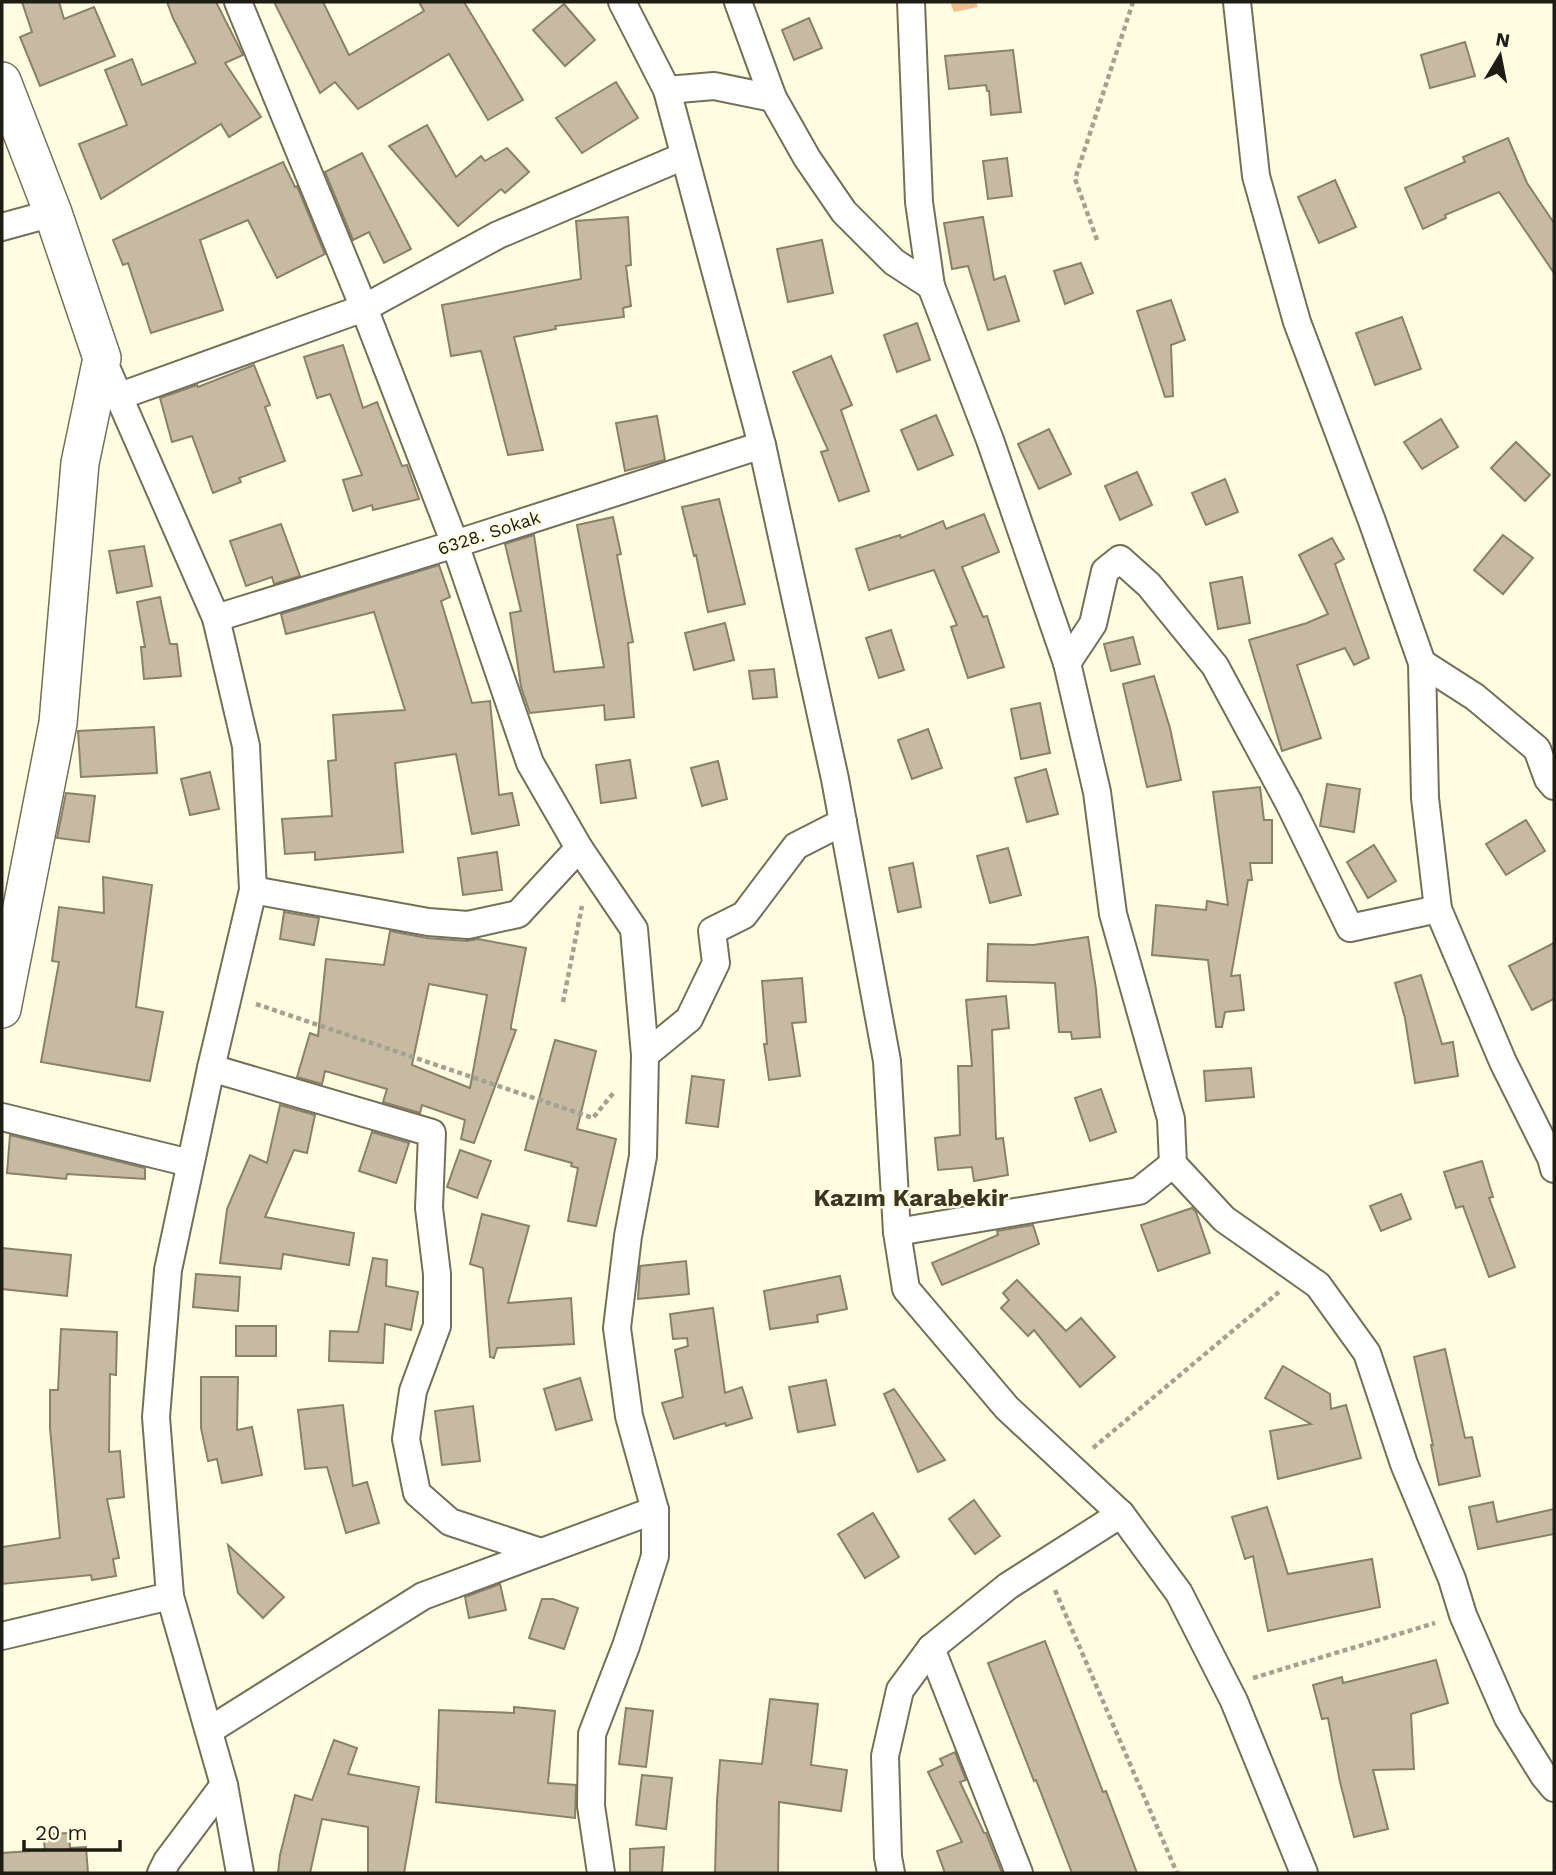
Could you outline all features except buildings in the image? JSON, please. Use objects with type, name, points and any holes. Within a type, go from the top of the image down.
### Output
[{"type":"street","points":[[238,2],[365,308],[455,544],[530,763],[585,856],[634,929],[645,1055],[643,1156],[628,1236],[617,1328],[629,1416],[655,1510],[655,1556],[626,1646],[592,1734],[591,1805],[600,1873]]},
{"type":"street","points":[[622,2],[667,90],[762,445],[843,822],[887,1061],[897,1232],[906,1289],[1007,1408],[1121,1514],[1179,1593],[1227,1686],[1304,1873]]},
{"type":"street","points":[[738,2],[774,98],[807,158],[844,212],[894,262],[931,286]]},
{"type":"street","points":[[911,2],[919,202],[931,286],[990,440],[1067,663],[1097,792],[1113,915],[1171,1119],[1174,1164],[1224,1219],[1318,1285],[1367,1353],[1404,1464],[1452,1579],[1463,1615],[1508,1718],[1554,1788]]},
{"type":"street","points":[[1237,2],[1256,176],[1297,322],[1372,520],[1422,663],[1425,798],[1438,909],[1503,1062],[1554,1169]]},
{"type":"street","points":[[2,80],[53,212],[102,358],[216,618],[246,746],[253,890],[211,1068],[168,1270],[156,1417],[170,1596],[224,1784],[240,1873]]},
{"type":"street","points":[[667,90],[714,86],[774,98]]},
{"type":"street","points":[[120,396],[365,308],[498,235],[684,156]]},
{"type":"street","points":[[2,227],[53,212]]},
{"type":"street","points":[[2,1009],[7,953],[58,723],[80,463],[102,358]]},
{"type":"street","name":"6328. Sokak","points":[[216,618],[762,445]]},
{"type":"street","points":[[1067,663],[1093,624],[1105,570],[1120,559],[1149,585],[1214,666],[1289,803],[1350,928],[1438,909]]},
{"type":"street","points":[[1422,663],[1475,697],[1537,749],[1548,779],[1554,786]]},
{"type":"street","points":[[645,1055],[689,1019],[716,962],[712,931],[744,915],[796,846],[843,822]]},
{"type":"street","points":[[253,890],[428,922],[468,925],[518,914],[585,856]]},
{"type":"street","points":[[211,1068],[432,1133],[429,1208],[437,1274],[438,1326],[413,1391],[406,1439],[417,1493],[450,1522],[541,1552]]},
{"type":"street","points":[[2,1117],[190,1163]]},
{"type":"street","points":[[897,1232],[1139,1191],[1174,1164]]},
{"type":"street","points":[[210,1730],[423,1596],[655,1510]]},
{"type":"street","points":[[891,1873],[888,1857],[885,1756],[900,1690],[931,1648],[1008,1586],[1121,1514]]},
{"type":"street","points":[[2,1636],[170,1596]]},
{"type":"street","points":[[931,1648],[1019,1873]]},
{"type":"street","points":[[161,1873],[224,1784]]},
{"type":"path","points":[[1097,240],[1075,179],[1133,2]]},
{"type":"path","points":[[563,1002],[585,856]]},
{"type":"path","points":[[228,995],[593,1118],[645,1055]]},
{"type":"path","points":[[1070,1467],[1301,1273]]},
{"type":"path","points":[[1044,1563],[1177,1873]]},
{"type":"path","points":[[1227,1686],[1463,1615]]},
{"type":"shaded area","points":[[950,2],[976,2],[978,7],[954,12]]},
{"type":"district","name":"Kazım Karabekir","points":[[911,1198]]}]
